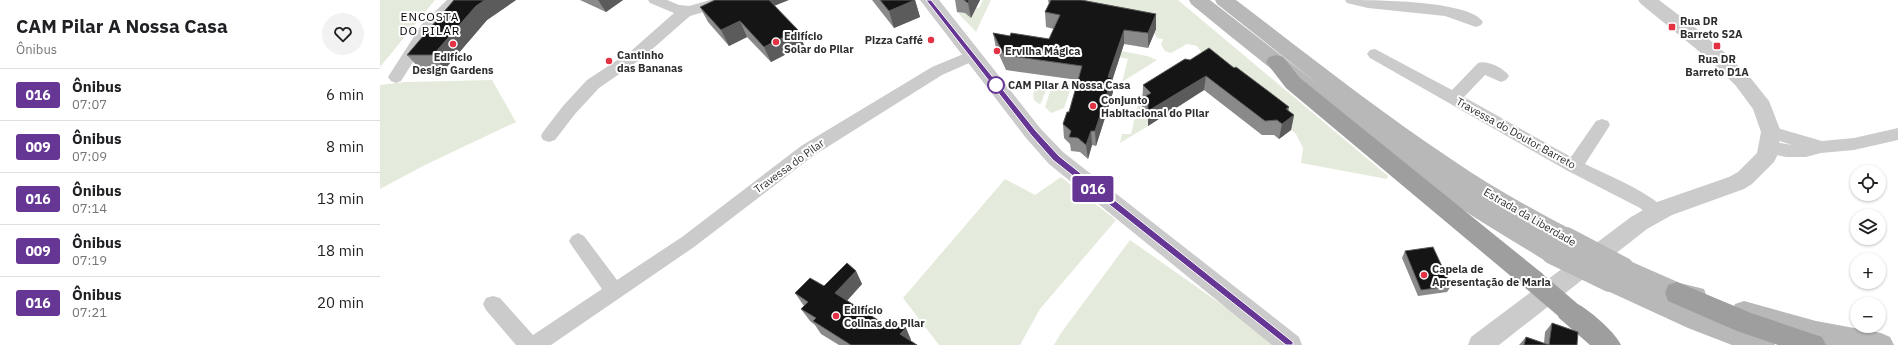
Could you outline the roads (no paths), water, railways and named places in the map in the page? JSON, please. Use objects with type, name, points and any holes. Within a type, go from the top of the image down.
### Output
[{"type":"highway","points":[[1276,62],[1293,83],[1534,281],[1608,345]]},
{"type":"highway","points":[[1677,293],[1746,323],[1813,345]]},
{"type":"main road","name":"Estrada da Liberdade","points":[[1198,0],[1276,62],[1408,160],[1476,207],[1616,275],[1697,320],[1762,345]]},
{"type":"main road","name":"Estrada da Liberdade","points":[[1224,0],[1362,107],[1444,166],[1507,206],[1559,246]]},
{"type":"main road","name":"Estrada da Liberdade","points":[[1616,275],[1789,325],[1881,345]]},
{"type":"street","points":[[396,78],[427,28],[455,0]]},
{"type":"street","points":[[655,0],[685,12],[699,10],[723,0]]},
{"type":"street","points":[[929,0],[1033,133],[1056,158],[1290,345]]},
{"type":"street","points":[[1352,0],[1376,5],[1438,9],[1459,14],[1476,22]]},
{"type":"street","points":[[1480,345],[1620,237],[1657,212],[1734,185],[1756,170],[1765,159],[1770,140],[1765,112],[1759,100],[1740,76],[1647,0]]},
{"type":"street","points":[[549,136],[592,84],[636,55],[685,12]]},
{"type":"street","name":"Travessa do Doutor Barreto","points":[[1375,54],[1574,166],[1646,203],[1657,212]]},
{"type":"street","name":"Travessa do Pilar","points":[[535,345],[688,242],[807,151],[937,71],[973,55]]},
{"type":"street","points":[[1454,98],[1483,67],[1501,76]]},
{"type":"street","points":[[1574,166],[1602,125]]},
{"type":"street","points":[[1770,140],[1786,151],[1806,151],[1821,147],[1854,144],[1898,134]]},
{"type":"street","points":[[578,241],[614,291]]},
{"type":"street","points":[[492,304],[529,345]]},
{"type":"place","name":"Rua DR Barreto S2A","points":[[1672,27]]},
{"type":"place","name":"Pizza Caffé","points":[[931,40]]},
{"type":"place","name":"Edifício Solar do Pilar","points":[[776,42]]},
{"type":"place","name":"Edifício Design Gardens","points":[[453,44]]},
{"type":"place","name":"Rua DR Barreto D1A","points":[[1717,46]]},
{"type":"place","name":"Ervilha Mágica","points":[[997,51]]},
{"type":"place","name":"Cantinho das Bananas","points":[[609,61]]},
{"type":"place","name":"CAM Pilar A Nossa Casa","points":[[996,85]]},
{"type":"place","name":"Conjunto Habitacional do Pilar","points":[[1093,106]]},
{"type":"place","name":"Capela de Apresentação de Maria","points":[[1424,275]]},
{"type":"place","name":"Edifício Colinas do Pilar","points":[[836,316]]},
{"type":"district","name":"ENCOSTA DO PILAR","points":[[430,23]]}]
